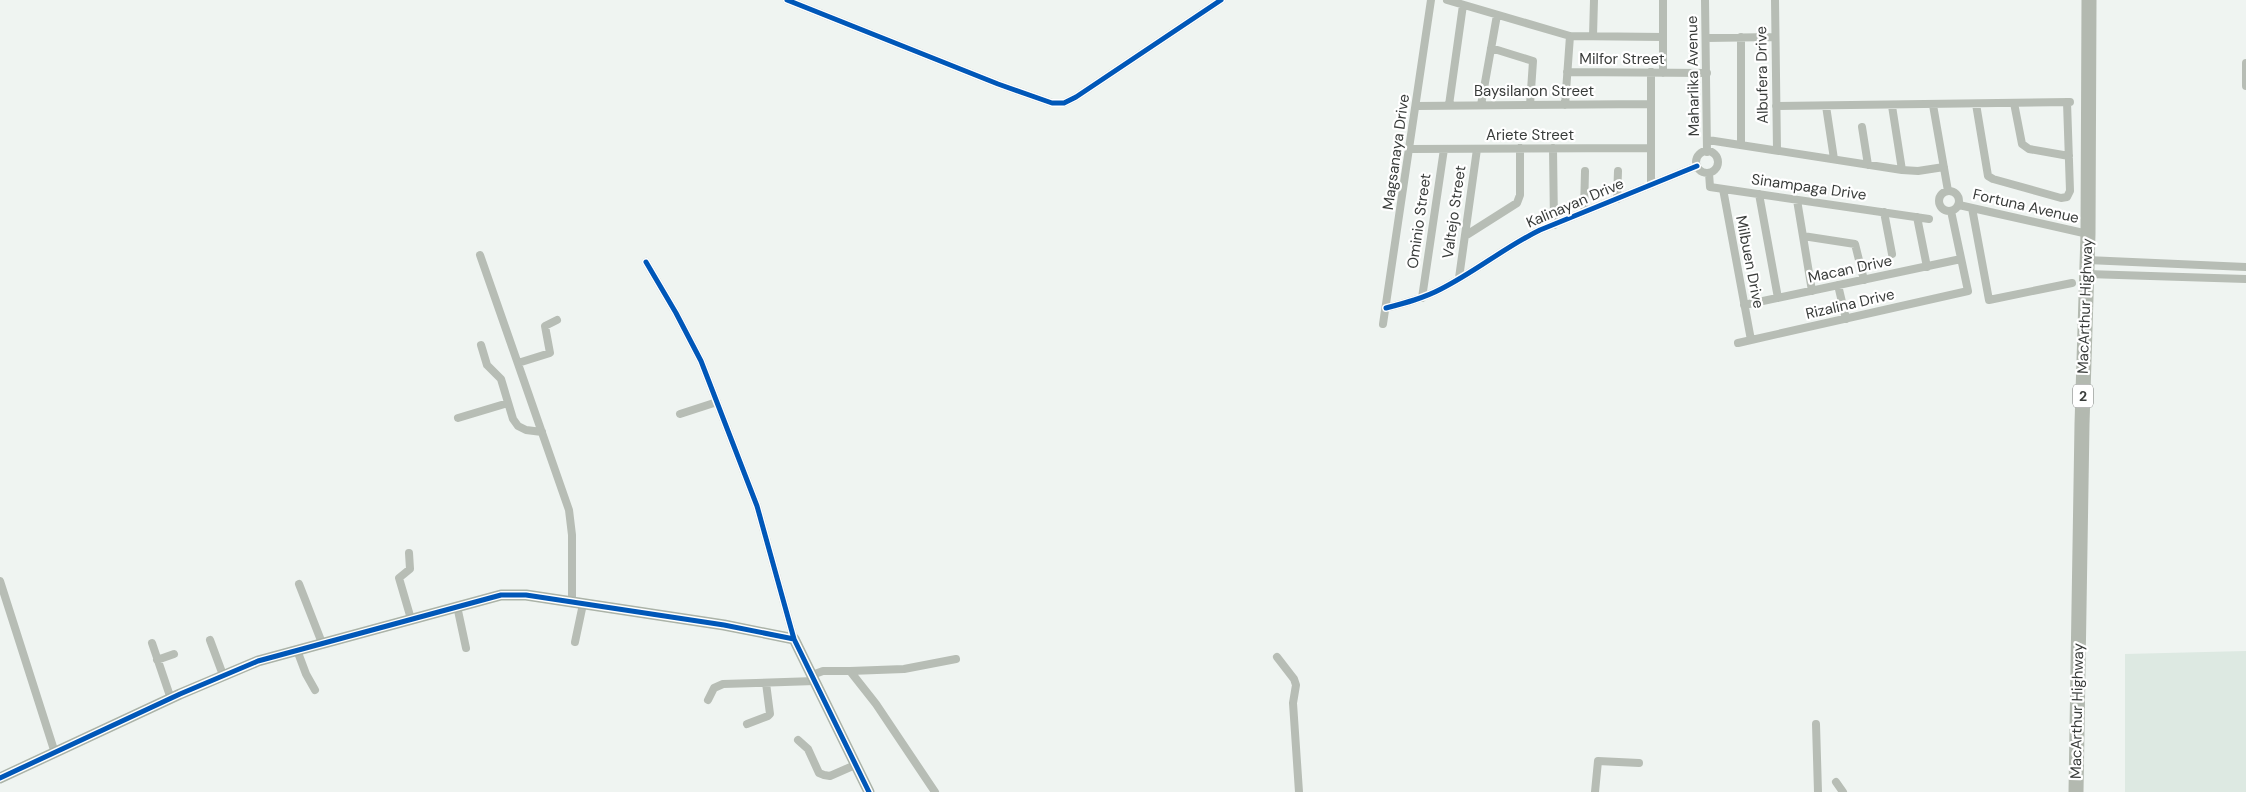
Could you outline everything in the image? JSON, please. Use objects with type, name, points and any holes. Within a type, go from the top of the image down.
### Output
[{"type":"highway","name":"MacArthur Highway","points":[[2076,792],[2082,424],[2088,234],[2089,0]]},
{"type":"street","points":[[787,0],[1052,104],[1064,103],[1076,97],[1220,0]]},
{"type":"street","name":"Magsanaya Drive","points":[[1383,324],[1431,0]]},
{"type":"street","points":[[1447,0],[1570,36],[1663,37]]},
{"type":"street","points":[[1594,0],[1594,36]]},
{"type":"street","points":[[1663,0],[1663,73]]},
{"type":"street","name":"Maharlika Avenue","points":[[1705,0],[1707,152]]},
{"type":"street","name":"Albufera Drive","points":[[1775,0],[1777,150]]},
{"type":"street","points":[[1449,105],[1463,5]]},
{"type":"street","points":[[1481,105],[1497,15]]},
{"type":"street","points":[[1565,105],[1570,36]]},
{"type":"street","points":[[1706,38],[1776,37]]},
{"type":"street","points":[[1741,38],[1741,145]]},
{"type":"street","points":[[1491,48],[1533,61],[1530,105]]},
{"type":"street","points":[[2246,63],[2246,86]]},
{"type":"street","name":"Milfor Street","points":[[1568,72],[1706,73]]},
{"type":"street","points":[[1651,72],[1651,185]]},
{"type":"street","points":[[1776,106],[1933,106],[1976,104],[2068,102],[2070,191],[2067,197],[2060,198],[1988,176],[1976,104]]},
{"type":"street","points":[[2014,103],[2022,144],[2029,149],[2069,156]]},
{"type":"street","name":"Baysilanon Street","points":[[1416,106],[1651,104]]},
{"type":"street","points":[[1826,106],[1834,159]]},
{"type":"street","points":[[1892,106],[1902,170]]},
{"type":"street","points":[[1933,106],[1948,191]]},
{"type":"street","points":[[1862,127],[1868,164]]},
{"type":"street","points":[[1708,140],[1902,170],[1918,171],[1944,167]]},
{"type":"street","points":[[1465,236],[1517,203],[1520,195],[1520,148]]},
{"type":"street","points":[[1553,148],[1554,225]]},
{"type":"street","name":"Ariete Street","points":[[1410,149],[1651,148]]},
{"type":"street","name":"Ominio Street","points":[[1422,298],[1444,149]]},
{"type":"street","name":"Valtejo Street","points":[[1459,278],[1477,149]]},
{"type":"street","points":[[1707,152],[1714,154],[1718,160],[1715,170],[1708,173],[1703,172],[1697,166],[1698,156],[1707,152]]},
{"type":"street","name":"Kalinayan Drive","points":[[1386,308],[1422,298],[1459,278],[1520,240],[1697,166]]},
{"type":"street","points":[[1617,199],[1618,170]]},
{"type":"street","points":[[1584,212],[1585,171]]},
{"type":"street","points":[[1708,173],[1710,187],[1723,189]]},
{"type":"street","name":"Sinampaga Drive","points":[[1723,189],[1929,219]]},
{"type":"street","name":"Milbuen Drive","points":[[1723,189],[1751,340]]},
{"type":"street","points":[[1948,191],[1958,195],[1959,205],[1951,211],[1944,210],[1939,200],[1942,194],[1948,191]]},
{"type":"street","points":[[1759,194],[1778,298]]},
{"type":"street","points":[[1796,200],[1812,291]]},
{"type":"street","name":"Fortuna Avenue","points":[[1959,205],[2088,234]]},
{"type":"street","points":[[1972,208],[1989,300],[2072,283]]},
{"type":"street","points":[[1951,211],[1962,259]]},
{"type":"street","points":[[1884,212],[1892,254]]},
{"type":"street","points":[[1917,217],[1926,267]]},
{"type":"street","points":[[1803,236],[1855,244],[1864,280]]},
{"type":"street","points":[[480,255],[570,514],[577,603],[576,642]]},
{"type":"street","name":"Macan Drive","points":[[1744,305],[1962,259]]},
{"type":"street","name":"Rizalina Drive","points":[[1738,344],[1968,291],[1962,259]]},
{"type":"street","points":[[646,262],[701,361],[757,506],[794,640],[869,792]]},
{"type":"street","points":[[2167,264],[2167,276]]},
{"type":"street","points":[[2087,267],[2167,264],[2246,267]]},
{"type":"street","points":[[2087,267],[2167,276],[2246,279]]},
{"type":"street","points":[[1838,285],[1846,319]]},
{"type":"street","points":[[518,363],[550,353],[550,343],[545,326],[557,320]]},
{"type":"street","points":[[481,346],[487,365],[501,379],[513,419],[518,426],[542,432]]},
{"type":"street","points":[[680,414],[717,402]]},
{"type":"street","points":[[458,418],[508,404]]},
{"type":"street","points":[[409,553],[410,569],[399,578],[411,619]]},
{"type":"street","points":[[0,581],[55,753]]},
{"type":"street","points":[[299,584],[322,643]]},
{"type":"street","points":[[0,778],[258,661],[457,606],[510,594],[724,625],[794,640]]},
{"type":"street","points":[[457,606],[466,648]]},
{"type":"street","points":[[210,640],[223,676]]},
{"type":"street","points":[[152,643],[171,699]]},
{"type":"street","points":[[297,650],[315,690]]},
{"type":"street","points":[[157,660],[174,654]]},
{"type":"street","points":[[1277,657],[1294,679],[1296,685],[1293,703],[1295,753],[1300,792]]},
{"type":"street","points":[[708,700],[716,685],[766,683],[813,678],[822,671],[904,669],[956,659]]},
{"type":"street","points":[[850,671],[876,704],[935,792]]},
{"type":"street","points":[[747,724],[770,714],[766,683]]},
{"type":"street","points":[[1816,724],[1818,792]]},
{"type":"street","points":[[798,740],[808,749],[819,773],[830,776],[855,766]]},
{"type":"street","points":[[1596,792],[1598,761],[1639,763]]},
{"type":"street","points":[[1836,782],[1843,792]]},
{"type":"shaded area","points":[[2246,651],[2246,792],[2125,792],[2125,654]]},
{"type":"cycle path","points":[[787,0],[998,84],[1052,103],[1064,103],[1076,97],[1221,0]]},
{"type":"cycle path","points":[[1386,308],[1421,298],[1441,289],[1540,230],[1697,166]]},
{"type":"cycle path","points":[[646,262],[701,361],[757,506],[794,639]]},
{"type":"cycle path","points":[[0,778],[180,694],[258,661],[501,595],[526,595],[724,625],[794,639],[869,792]]}]
